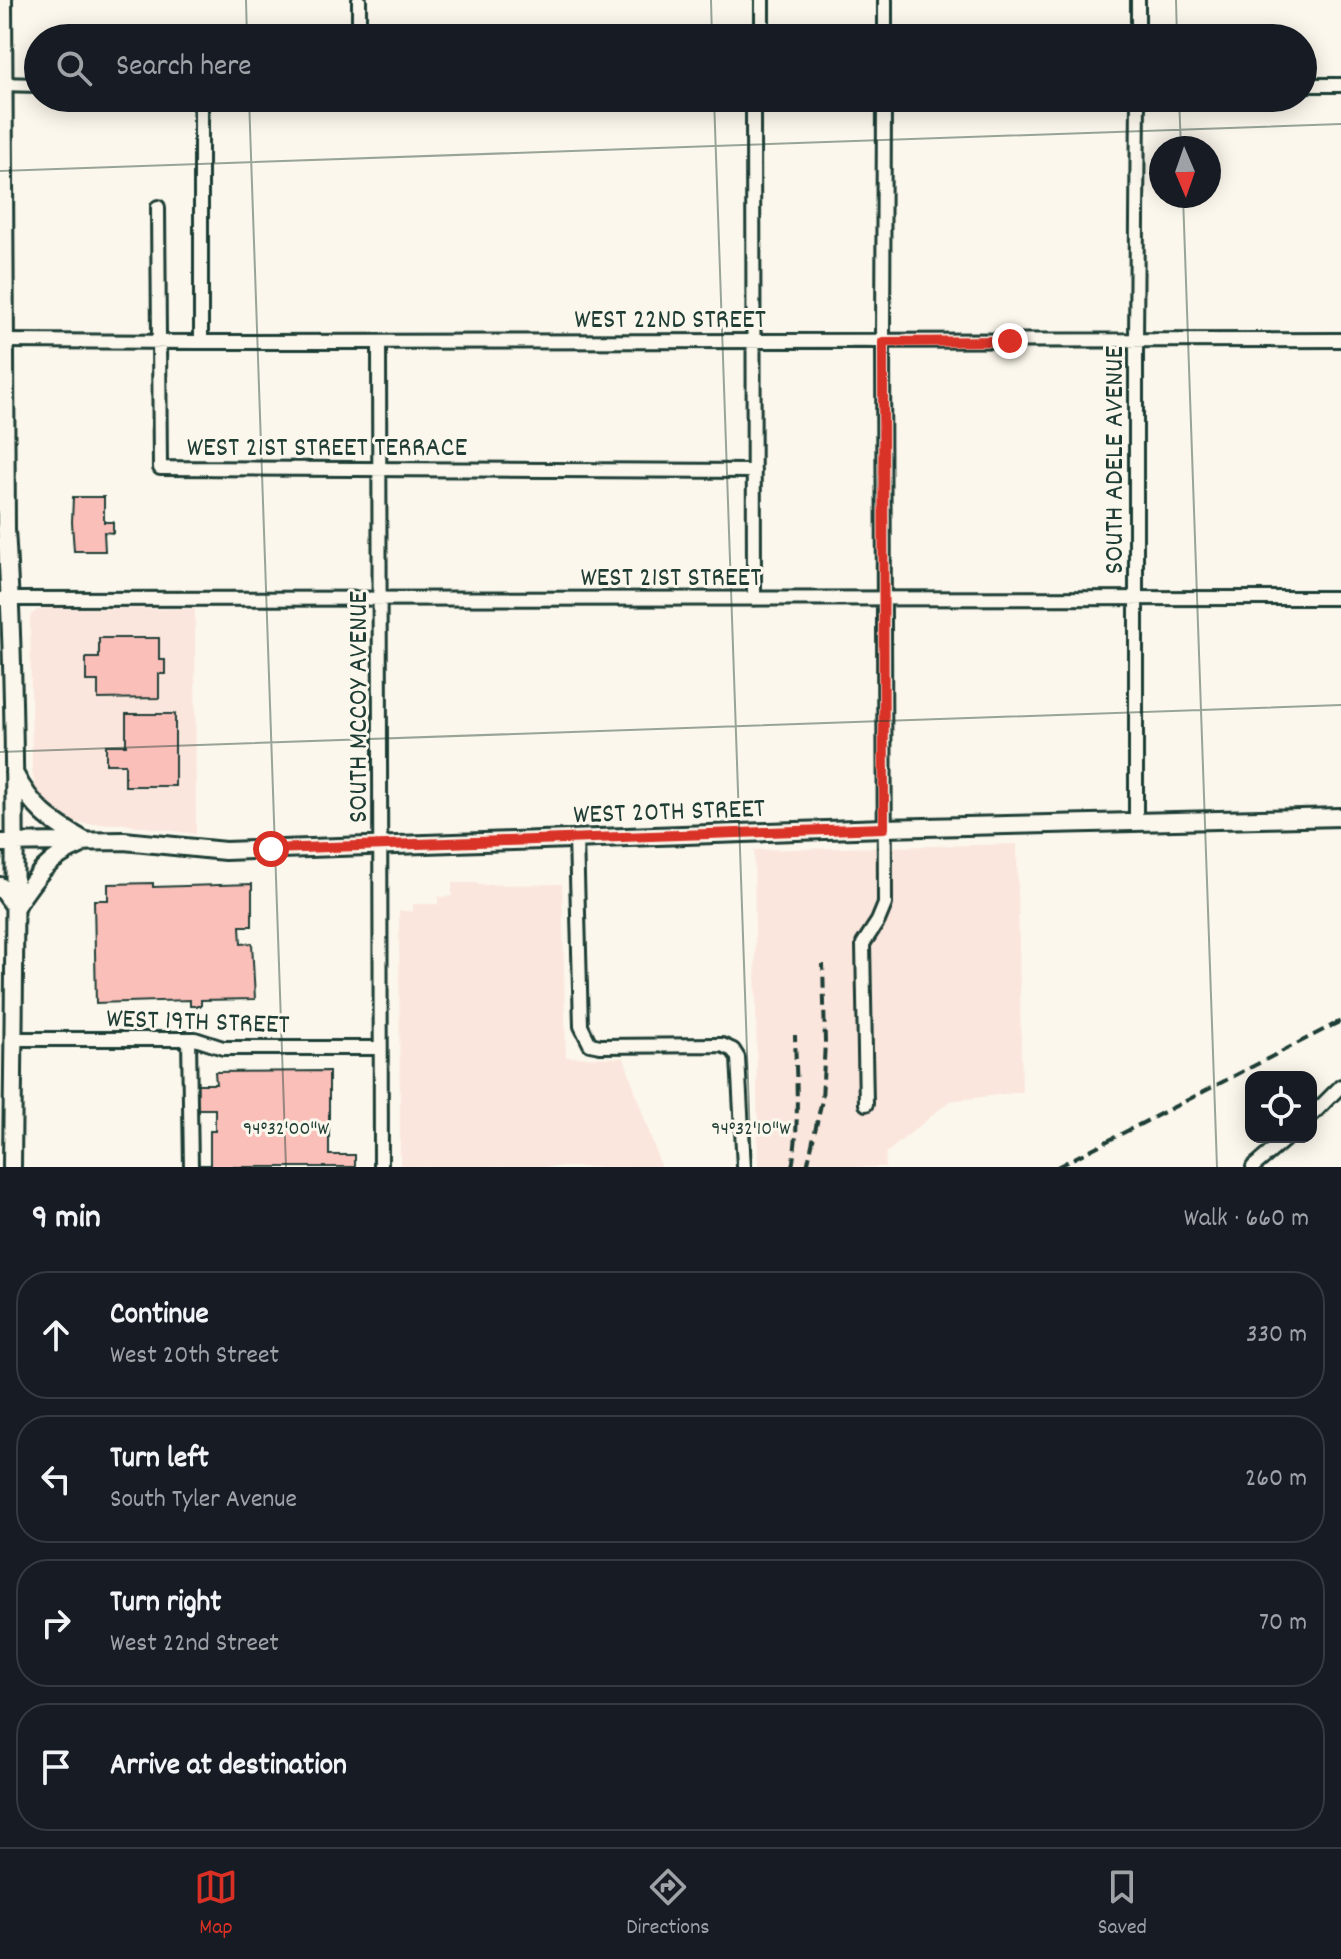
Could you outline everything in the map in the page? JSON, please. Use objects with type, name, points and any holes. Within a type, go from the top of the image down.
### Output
[{"type":"main road","points":[[3,0],[5,599],[14,772],[7,843],[15,907],[14,1039],[6,1101],[12,1167]]},
{"type":"main road","points":[[0,798],[14,772]]},
{"type":"main road","points":[[14,772],[40,811],[87,842]]},
{"type":"main road","name":"WEST 20TH STREET","points":[[7,843],[124,841],[225,851],[884,828],[1341,817]]},
{"type":"main road","points":[[15,907],[41,870],[65,851],[87,842]]},
{"type":"main road","points":[[0,886],[15,907]]},
{"type":"street","points":[[359,0],[359,24]]},
{"type":"street","points":[[762,0],[762,24]]},
{"type":"street","points":[[885,0],[885,24]]},
{"type":"street","points":[[1138,0],[1138,24]]},
{"type":"street","points":[[2,84],[24,85]]},
{"type":"street","points":[[1317,85],[1341,85]]},
{"type":"street","points":[[201,112],[201,342]]},
{"type":"street","points":[[753,112],[754,599]]},
{"type":"street","points":[[866,1104],[863,944],[885,904],[884,112]]},
{"type":"street","name":"SOUTH ADELE AVENUE","points":[[1136,822],[1138,112]]},
{"type":"street","name":"WEST 21ST STREET TERRACE","points":[[158,207],[160,468],[754,471]]},
{"type":"street","name":"WEST 22ND STREET","points":[[3,341],[1341,340]]},
{"type":"street","name":"SOUTH MCCOY AVENUE","points":[[379,342],[381,1167]]},
{"type":"street","name":"WEST 21ST STREET","points":[[5,599],[1341,598]]},
{"type":"street","points":[[576,838],[581,1026],[584,1035],[590,1044],[600,1046],[722,1045],[733,1050],[738,1058],[744,1167]]},
{"type":"street","name":"WEST 19TH STREET","points":[[14,1039],[195,1039],[223,1048],[380,1048]]},
{"type":"street","points":[[189,1039],[191,1167]]},
{"type":"street","points":[[1317,1110],[1341,1086]]},
{"type":"street","points":[[1253,1167],[1281,1143]]},
{"type":"shaded area","points":[[195,609],[196,834],[123,824],[83,824],[54,813],[40,798],[32,769],[30,619],[37,610]]},
{"type":"shaded area","points":[[1017,844],[1022,1092],[950,1101],[886,1153],[885,1167],[758,1167],[754,850]]},
{"type":"shaded area","points":[[452,883],[562,884],[566,1057],[624,1058],[661,1167],[400,1167],[399,911],[413,911],[413,904],[438,904],[438,897],[452,896]]},
{"type":"building","points":[[73,497],[104,497],[104,522],[113,522],[113,533],[104,532],[105,551],[74,551]]},
{"type":"building","points":[[99,638],[159,638],[159,660],[165,660],[165,674],[159,674],[159,698],[98,699],[98,681],[86,681],[86,658],[99,658]]},
{"type":"building","points":[[126,714],[175,714],[175,786],[125,786],[125,764],[106,764],[106,745],[126,745]]},
{"type":"building","points":[[153,883],[153,887],[252,884],[252,926],[240,926],[241,944],[252,943],[255,999],[201,1000],[201,1006],[190,1006],[190,1000],[96,1003],[94,900],[108,900],[108,884]]},
{"type":"building","points":[[329,1071],[329,1155],[355,1155],[355,1167],[198,1167],[210,1165],[210,1131],[215,1131],[215,1109],[189,1109],[190,1084],[216,1084],[215,1072]]},
{"type":"railway","points":[[807,1167],[822,1100],[825,1042],[823,964]]},
{"type":"railway","points":[[1057,1167],[1341,1021]]},
{"type":"railway","points":[[792,1167],[797,1118],[795,1035]]},
{"type":"route","points":[[271,849],[884,828],[883,342],[1010,341]]}]
